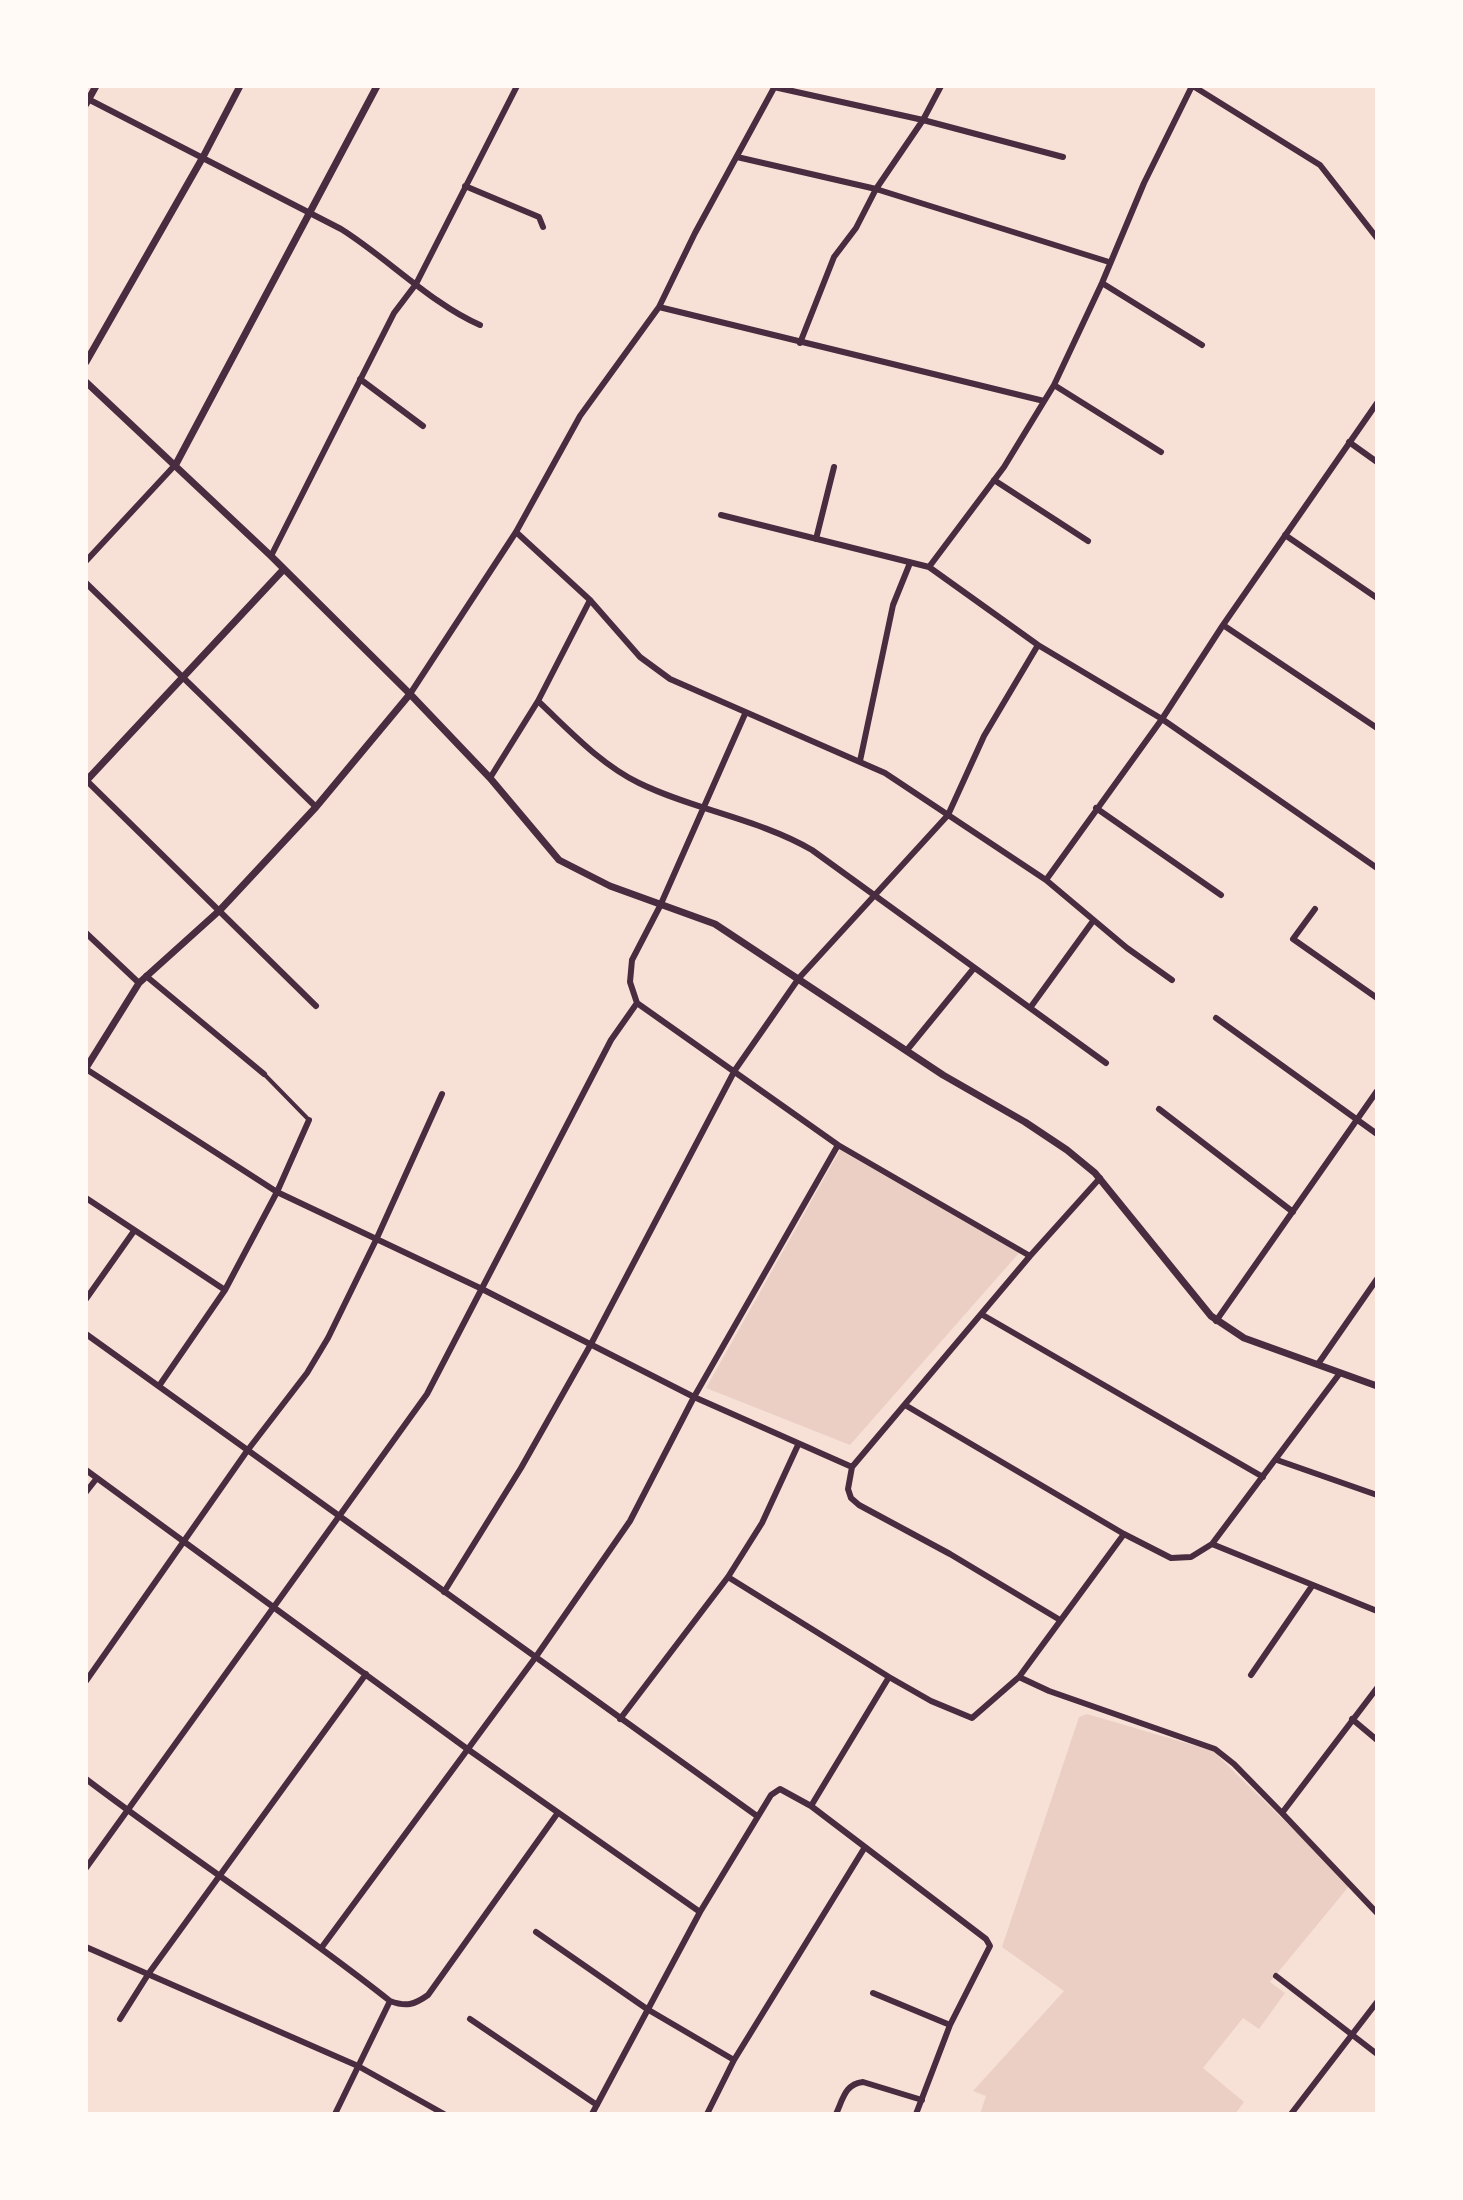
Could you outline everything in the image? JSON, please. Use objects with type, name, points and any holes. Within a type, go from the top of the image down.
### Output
[{"type":"street","points":[[96,86],[87,101],[203,157],[371,248],[416,284],[480,325]]},
{"type":"street","points":[[86,362],[240,86]]},
{"type":"street","points":[[86,561],[176,464],[377,86]]},
{"type":"street","points":[[271,556],[394,313],[416,284],[517,86]]},
{"type":"street","points":[[800,343],[834,257],[856,228],[876,189],[923,120],[941,86]]},
{"type":"street","points":[[929,567],[994,480],[1054,385],[1144,183],[1192,86],[1320,165],[1377,238]]},
{"type":"street","points":[[852,1467],[694,1397],[480,1288],[277,1192],[86,1068],[139,983],[220,910],[316,807],[410,694],[516,532],[580,416],[659,307],[774,87],[923,120],[1063,157]]},
{"type":"street","points":[[737,157],[876,189],[1109,262]]},
{"type":"street","points":[[465,186],[539,217],[543,227]]},
{"type":"street","points":[[1102,283],[1202,345]]},
{"type":"street","points":[[659,307],[1044,401]]},
{"type":"street","points":[[360,379],[423,426]]},
{"type":"street","points":[[86,382],[176,464],[410,694],[490,778],[559,860],[610,886],[715,924],[943,1075],[1067,1150],[1100,1178],[1216,1321],[1244,1338],[1377,1386]]},
{"type":"street","points":[[1054,385],[1161,452]]},
{"type":"street","points":[[1046,880],[1162,719],[1223,625],[1377,403]]},
{"type":"street","points":[[1349,442],[1377,462]]},
{"type":"street","points":[[816,539],[834,467]]},
{"type":"street","points":[[994,480],[1088,541]]},
{"type":"street","points":[[721,515],[929,567],[1038,645],[1162,719],[1377,868]]},
{"type":"street","points":[[516,532],[590,600],[640,657],[655,669],[745,714],[885,773],[1046,880],[1093,921],[1172,980]]},
{"type":"street","points":[[1285,535],[1377,598]]},
{"type":"street","points":[[860,761],[893,605],[910,563]]},
{"type":"street","points":[[283,570],[86,781],[316,1006]]},
{"type":"street","points":[[86,583],[316,807]]},
{"type":"street","points":[[490,778],[538,701],[590,600]]},
{"type":"street","points":[[1223,625],[1377,728]]},
{"type":"street","points":[[444,1592],[521,1468],[591,1344],[735,1070],[799,978],[948,815],[984,736],[1038,645]]},
{"type":"street","points":[[538,701],[589,748],[625,775],[702,809],[797,841],[1106,1063]]},
{"type":"street","points":[[745,714],[660,906],[632,960],[630,982],[637,1003],[838,1145],[1030,1256]]},
{"type":"street","points":[[1096,808],[1221,895]]},
{"type":"street","points":[[1315,909],[1293,939],[1377,998]]},
{"type":"street","points":[[1030,1008],[1093,921]]},
{"type":"street","points":[[86,933],[139,983]]},
{"type":"street","points":[[907,1050],[974,968]]},
{"type":"street","points":[[146,976],[264,1074],[309,1120],[277,1192],[225,1290],[159,1386]]},
{"type":"street","points":[[86,1868],[427,1394],[611,1040],[637,1003]]},
{"type":"street","points":[[1216,1018],[1377,1134]]},
{"type":"street","points":[[1216,1321],[1377,1091]]},
{"type":"street","points":[[86,1681],[247,1451],[307,1373],[328,1338],[376,1240],[442,1094]]},
{"type":"street","points":[[1159,1109],[1293,1212]]},
{"type":"street","points":[[322,1947],[535,1658],[630,1521],[694,1397],[838,1145]]},
{"type":"street","points":[[1060,1620],[950,1554],[859,1505],[851,1498],[848,1489],[852,1467],[1100,1178]]},
{"type":"street","points":[[86,1198],[225,1290]]},
{"type":"street","points":[[86,1299],[134,1231]]},
{"type":"street","points":[[1318,1364],[1377,1279]]},
{"type":"street","points":[[981,1314],[1263,1477]]},
{"type":"street","points":[[86,1334],[757,1816]]},
{"type":"street","points":[[905,1405],[1124,1534],[1171,1558],[1181,1559],[1212,1544],[1340,1373]]},
{"type":"street","points":[[620,1719],[728,1577],[762,1523],[798,1445]]},
{"type":"street","points":[[1277,1460],[1377,1495]]},
{"type":"street","points":[[86,1470],[557,1814],[700,1912]]},
{"type":"street","points":[[86,1492],[97,1478]]},
{"type":"street","points":[[728,1577],[889,1677],[931,1701],[972,1718],[1019,1677],[1124,1534]]},
{"type":"street","points":[[1212,1544],[1377,1611]]},
{"type":"street","points":[[1251,1675],[1312,1586]]},
{"type":"street","points":[[120,2019],[149,1973],[366,1674]]},
{"type":"street","points":[[811,1806],[889,1677]]},
{"type":"street","points":[[1019,1677],[1049,1691],[1215,1749],[1234,1764],[1377,1913]]},
{"type":"street","points":[[1282,1813],[1377,1688]]},
{"type":"street","points":[[1352,1719],[1377,1740]]},
{"type":"street","points":[[86,1779],[322,1947],[390,2001],[403,2006],[416,2003],[428,1995],[557,1814]]},
{"type":"street","points":[[592,2114],[700,1912],[757,1816],[771,1795],[780,1789],[811,1806],[986,1939],[990,1946],[950,2025],[916,2114]]},
{"type":"street","points":[[707,2114],[734,2060],[865,1847]]},
{"type":"street","points":[[536,1932],[647,2009],[734,2060]]},
{"type":"street","points":[[86,1947],[358,2066],[444,2114]]},
{"type":"street","points":[[1276,1976],[1377,2054]]},
{"type":"street","points":[[873,1993],[950,2025]]},
{"type":"street","points":[[335,2114],[390,2001]]},
{"type":"street","points":[[1291,2114],[1377,2002]]},
{"type":"street","points":[[470,2019],[597,2105]]},
{"type":"street","points":[[836,2114],[847,2089],[854,2083],[863,2082],[922,2100]]},
{"type":"shaded area","points":[[840,1150],[1019,1253],[850,1445],[706,1388]]},
{"type":"shaded area","points":[[1087,1714],[1213,1751],[1350,1885],[1270,1982],[1285,1993],[1259,2029],[1243,2018],[1203,2068],[1244,2102],[1235,2114],[980,2114],[986,2096],[973,2091],[1064,1991],[1002,1947],[1079,1717]]}]
